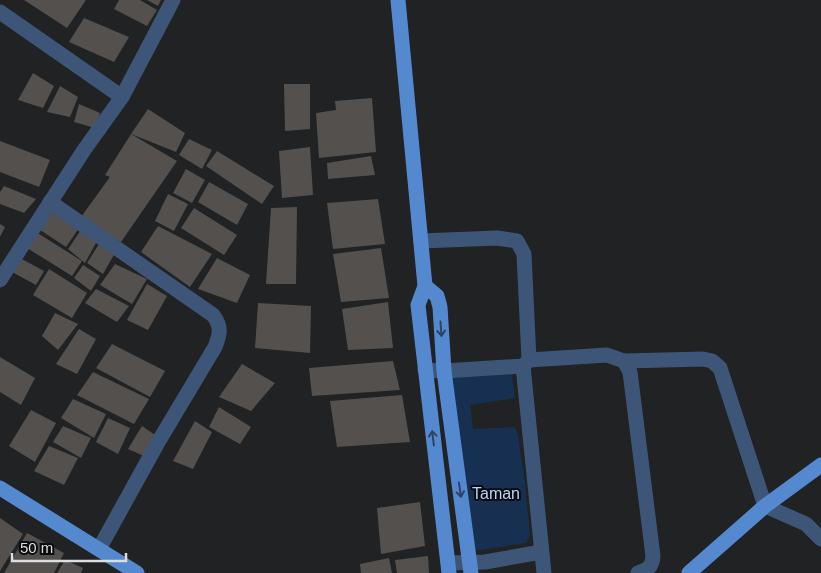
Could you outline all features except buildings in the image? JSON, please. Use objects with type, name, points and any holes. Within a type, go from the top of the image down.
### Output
[{"type":"main road","points":[[398,0],[425,286],[418,304],[448,568]]},
{"type":"main road","points":[[425,286],[437,296],[439,301],[444,371],[470,568]]},
{"type":"main road","points":[[689,573],[765,506],[821,465]]},
{"type":"main road","points":[[0,488],[137,573]]},
{"type":"street","points":[[0,280],[84,150],[122,97],[173,0]]},
{"type":"street","points":[[0,12],[122,97]]},
{"type":"street","points":[[50,202],[213,315],[219,324],[220,334],[215,347],[156,444],[99,549]]},
{"type":"street","points":[[421,242],[497,238],[517,241],[524,254],[526,363],[544,573]]},
{"type":"street","points":[[425,370],[444,371],[607,355],[624,361],[702,359],[712,361],[720,368],[765,506],[806,524],[821,539]]},
{"type":"street","points":[[624,361],[630,372],[653,556],[652,564],[648,570],[638,573]]},
{"type":"street","points":[[448,568],[470,568],[542,552]]},
{"type":"green space","name":"Taman","points":[[511,371],[515,398],[470,405],[473,429],[515,427],[525,483],[530,535],[526,543],[473,551],[452,378]]}]
